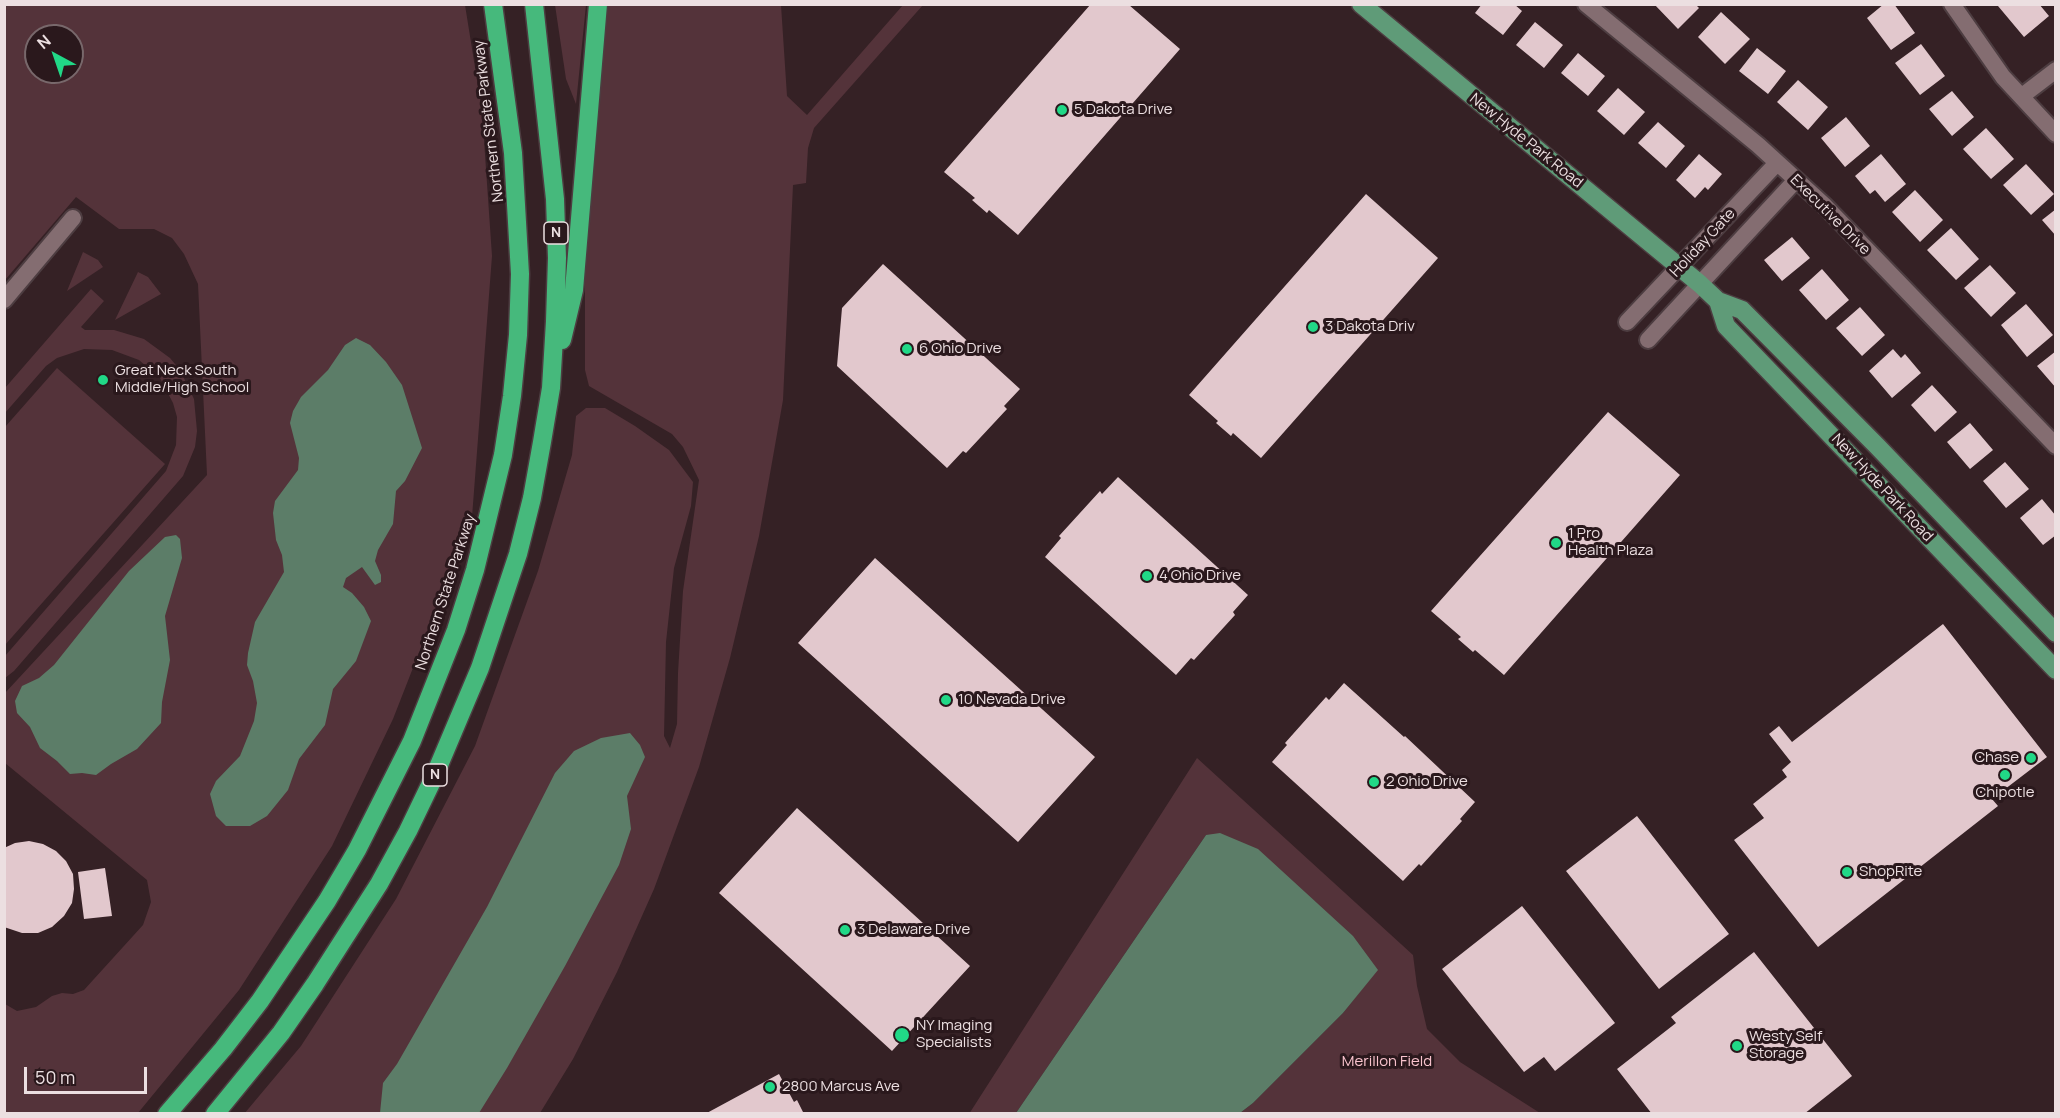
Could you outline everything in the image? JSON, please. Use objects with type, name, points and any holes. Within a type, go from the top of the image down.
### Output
[{"type":"highway","points":[[481,4],[500,59]]},
{"type":"highway","name":"Northern State Parkway","points":[[166,1113],[223,1048],[260,1001],[327,901],[385,796],[412,741],[436,684],[462,610],[490,513],[503,455],[518,335],[520,274],[518,215],[513,153],[493,4]]},
{"type":"highway","name":"N","points":[[215,1113],[281,1032],[349,933],[384,875],[434,777],[480,668],[518,554],[532,498],[551,388],[557,258],[549,138],[534,4]]},
{"type":"highway","points":[[551,388],[574,290],[598,4]]},
{"type":"main road","name":"New Hyde Park Road","points":[[1361,4],[1680,267],[1718,302],[1742,310],[1877,446],[2055,633]]},
{"type":"main road","name":"New Hyde Park Road","points":[[1718,302],[1726,327],[2055,670]]},
{"type":"street","name":"Executive Drive","points":[[1586,4],[1778,163],[1825,206],[2055,446]]},
{"type":"street","points":[[1952,4],[1989,60],[2055,134]]},
{"type":"street","points":[[2022,96],[2055,70]]},
{"type":"street","name":"Holiday Gate","points":[[1627,322],[1778,163]]},
{"type":"street","name":"Holiday Gate","points":[[1648,340],[1796,180]]},
{"type":"street","points":[[4,300],[73,218]]},
{"type":"green space","points":[[4,5],[465,5],[482,111],[492,256],[472,517],[393,719],[332,846],[239,990],[138,1113],[5,1113],[5,1004],[17,1011],[36,1007],[52,996],[62,993],[73,994],[84,990],[143,925],[151,902],[147,880],[5,763],[5,693],[207,475],[198,284],[184,254],[172,238],[154,229],[119,229],[76,197],[5,280]]},
{"type":"green space","points":[[555,5],[586,5],[576,104],[566,79]]},
{"type":"green space","points":[[607,5],[781,5],[787,96],[807,115],[903,5],[923,5],[814,128],[808,148],[806,183],[793,185],[783,400],[759,536],[730,658],[699,767],[654,889],[617,972],[573,1059],[540,1113],[244,1114],[301,1046],[396,899],[475,746],[538,571],[572,455],[576,416],[586,408],[605,408],[635,426],[669,450],[693,482],[691,506],[674,568],[666,642],[664,736],[670,748],[677,724],[683,591],[699,480],[683,447],[672,434],[589,386],[585,370],[585,217]]},
{"type":"green space","points":[[83,252],[98,260],[103,267],[67,291]]},
{"type":"green space","points":[[138,272],[148,277],[161,294],[115,320]]},
{"type":"green space","points":[[91,289],[104,301],[81,327],[85,330],[114,330],[144,339],[170,358],[180,370],[194,399],[197,431],[195,447],[183,476],[14,671],[5,678],[5,656],[166,471],[176,445],[177,417],[173,403],[160,378],[139,360],[112,350],[84,349],[57,358],[46,366],[5,413],[5,388]]},
{"type":"green space","points":[[57,368],[165,464],[5,645],[5,427]]},
{"type":"green space","name":"Merillon Field","points":[[1197,758],[1413,955],[1417,986],[1427,1029],[1460,1062],[1540,1113],[1240,1113],[1253,1103],[1343,1013],[1377,970],[1206,835],[1016,1113],[969,1114]]},
{"type":"shaded area","points":[[356,338],[370,345],[386,362],[402,385],[422,448],[405,481],[396,491],[393,524],[378,550],[375,561],[381,575],[381,582],[375,585],[362,567],[346,578],[343,587],[352,593],[364,607],[371,621],[356,661],[333,689],[325,725],[299,759],[288,790],[267,816],[250,826],[226,826],[216,816],[210,794],[216,781],[240,756],[254,721],[257,703],[247,665],[248,653],[255,622],[284,572],[282,555],[276,540],[273,513],[275,501],[298,470],[299,458],[290,423],[293,411],[301,397],[328,370],[345,345]]},
{"type":"shaded area","points":[[176,535],[180,539],[182,558],[165,616],[170,660],[162,702],[161,723],[137,749],[96,775],[70,774],[40,748],[30,727],[17,713],[15,701],[22,686],[39,678],[54,665],[129,571],[165,537]]},
{"type":"shaded area","points":[[630,733],[640,745],[645,757],[627,796],[631,829],[619,865],[565,966],[479,1113],[380,1113],[383,1083],[397,1064],[487,907],[555,773],[574,751],[601,738]]},
{"type":"shaded area","points":[[1220,833],[1258,849],[1353,936],[1378,970],[1343,1013],[1253,1103],[1240,1113],[1016,1113],[1206,835]]},
{"type":"building","points":[[1482,4],[1514,4],[1522,11],[1503,35],[1475,13]]},
{"type":"building","points":[[1654,4],[1695,4],[1699,8],[1678,29]]},
{"type":"building","points":[[1884,4],[1894,4],[1915,33],[1891,50],[1867,18]]},
{"type":"building","points":[[1999,4],[2039,4],[2049,16],[2024,37],[1998,6]]},
{"type":"building","name":"5 Dakota Drive","points":[[1090,5],[1129,5],[1180,49],[1018,235],[989,210],[987,213],[972,200],[975,198],[944,172]]},
{"type":"building","points":[[1721,12],[1750,39],[1725,64],[1698,37]]},
{"type":"building","points":[[1535,22],[1563,45],[1544,68],[1516,45]]},
{"type":"building","points":[[1921,44],[1945,76],[1920,95],[1895,63]]},
{"type":"building","points":[[1757,48],[1786,71],[1768,94],[1739,71]]},
{"type":"building","points":[[1578,53],[1605,76],[1588,96],[1561,73]]},
{"type":"building","points":[[1798,80],[1828,107],[1808,130],[1777,102]]},
{"type":"building","points":[[1618,88],[1645,112],[1624,135],[1597,111]]},
{"type":"building","points":[[1952,91],[1974,117],[1952,136],[1929,109]]},
{"type":"building","points":[[1846,117],[1870,146],[1845,167],[1821,138]]},
{"type":"building","points":[[1658,122],[1685,146],[1666,168],[1638,143]]},
{"type":"building","points":[[1986,128],[2014,159],[1991,179],[1963,149]]},
{"type":"building","points":[[1699,154],[1722,174],[1708,190],[1705,187],[1695,198],[1676,180]]},
{"type":"building","points":[[1881,154],[1906,184],[1885,202],[1875,190],[1870,194],[1855,176]]},
{"type":"building","points":[[2026,164],[2054,194],[2031,215],[2003,185]]},
{"type":"building","points":[[1915,190],[1943,220],[1920,242],[1892,212]]},
{"type":"building","name":"3 Dakota Driv","points":[[1366,194],[1438,258],[1261,458],[1233,433],[1231,436],[1216,423],[1218,421],[1189,395]]},
{"type":"building","points":[[2056,209],[2056,236],[2042,220]]},
{"type":"building","points":[[1951,228],[1979,259],[1956,280],[1927,250]]},
{"type":"building","points":[[1792,237],[1810,258],[1782,281],[1764,260]]},
{"type":"building","name":"6 Ohio Drive","points":[[883,264],[1020,389],[1004,406],[1007,409],[966,453],[963,451],[947,468],[837,366],[842,308]]},
{"type":"building","points":[[1990,265],[2016,293],[1991,317],[1964,288]]},
{"type":"building","points":[[1822,269],[1849,300],[1826,320],[1799,290]]},
{"type":"building","points":[[2026,304],[2053,335],[2027,357],[2001,325]]},
{"type":"building","points":[[1860,307],[1885,335],[1862,356],[1836,328]]},
{"type":"building","points":[[1893,349],[1901,358],[1905,354],[1921,373],[1892,398],[1869,371]]},
{"type":"building","points":[[2056,351],[2056,388],[2037,366]]},
{"type":"building","points":[[1932,385],[1957,412],[1935,432],[1911,405]]},
{"type":"building","name":"1 Pro Health Plaza","points":[[1608,412],[1680,475],[1504,675],[1475,650],[1473,652],[1458,639],[1461,637],[1431,611]]},
{"type":"building","points":[[1970,423],[1993,450],[1970,469],[1947,442]]},
{"type":"building","points":[[2005,462],[2029,489],[2006,508],[1983,481]]},
{"type":"building","name":"4 Ohio Drive","points":[[1118,477],[1248,595],[1233,612],[1235,615],[1194,660],[1191,658],[1176,675],[1045,557],[1061,538],[1059,536],[1100,491],[1102,494]]},
{"type":"building","points":[[2042,499],[2056,516],[2056,535],[2043,545],[2020,518]]},
{"type":"building","name":"10 Nevada Drive","points":[[875,558],[1095,757],[1018,842],[798,643]]},
{"type":"building","points":[[1943,624],[2047,757],[1992,799],[1998,806],[1818,947],[1734,840],[1764,818],[1753,804],[1787,777],[1782,770],[1791,762],[1769,734],[1779,726],[1792,742]]},
{"type":"building","name":"2 Ohio Drive","points":[[1344,683],[1475,802],[1460,819],[1462,821],[1421,866],[1419,864],[1403,881],[1272,762],[1287,745],[1285,743],[1326,697],[1329,700]]},
{"type":"building","name":"3 Delaware Drive","points":[[797,808],[970,966],[892,1051],[719,893]]},
{"type":"building","points":[[1637,816],[1729,934],[1659,989],[1566,871]]},
{"type":"building","points":[[29,841],[43,844],[56,851],[66,861],[73,874],[72,903],[64,916],[52,927],[38,933],[22,933],[4,927],[4,848],[15,843]]},
{"type":"building","points":[[105,868],[112,916],[84,919],[78,872]]},
{"type":"building","points":[[1522,906],[1615,1023],[1555,1071],[1544,1057],[1524,1072],[1442,969]]},
{"type":"building","name":"Westy Self Storage","points":[[1754,952],[1852,1076],[1804,1114],[1652,1114],[1617,1069],[1676,1023],[1671,1017]]},
{"type":"building","name":"2800 Marcus Ave","points":[[779,1074],[794,1102],[797,1100],[804,1114],[705,1114]]},
{"type":"place","name":"5 Dakota Drive","points":[[1062,110]]},
{"type":"place","name":"3 Dakota Driv","points":[[1313,327]]},
{"type":"place","name":"6 Ohio Drive","points":[[907,349]]},
{"type":"place","name":"Great Neck South Middle/High School","points":[[103,380]]},
{"type":"place","name":"1 Pro Health Plaza","points":[[1556,543]]},
{"type":"place","name":"4 Ohio Drive","points":[[1147,576]]},
{"type":"place","name":"10 Nevada Drive","points":[[946,700]]},
{"type":"place","name":"Chase","points":[[2031,758]]},
{"type":"place","name":"Chipotle","points":[[2005,775]]},
{"type":"place","name":"2 Ohio Drive","points":[[1374,782]]},
{"type":"place","name":"ShopRite","points":[[1847,872]]},
{"type":"place","name":"3 Delaware Drive","points":[[845,930]]},
{"type":"place","name":"NY Imaging Specialists","points":[[902,1035]]},
{"type":"place","name":"Westy Self Storage","points":[[1737,1046]]},
{"type":"place","name":"2800 Marcus Ave","points":[[770,1087]]}]
